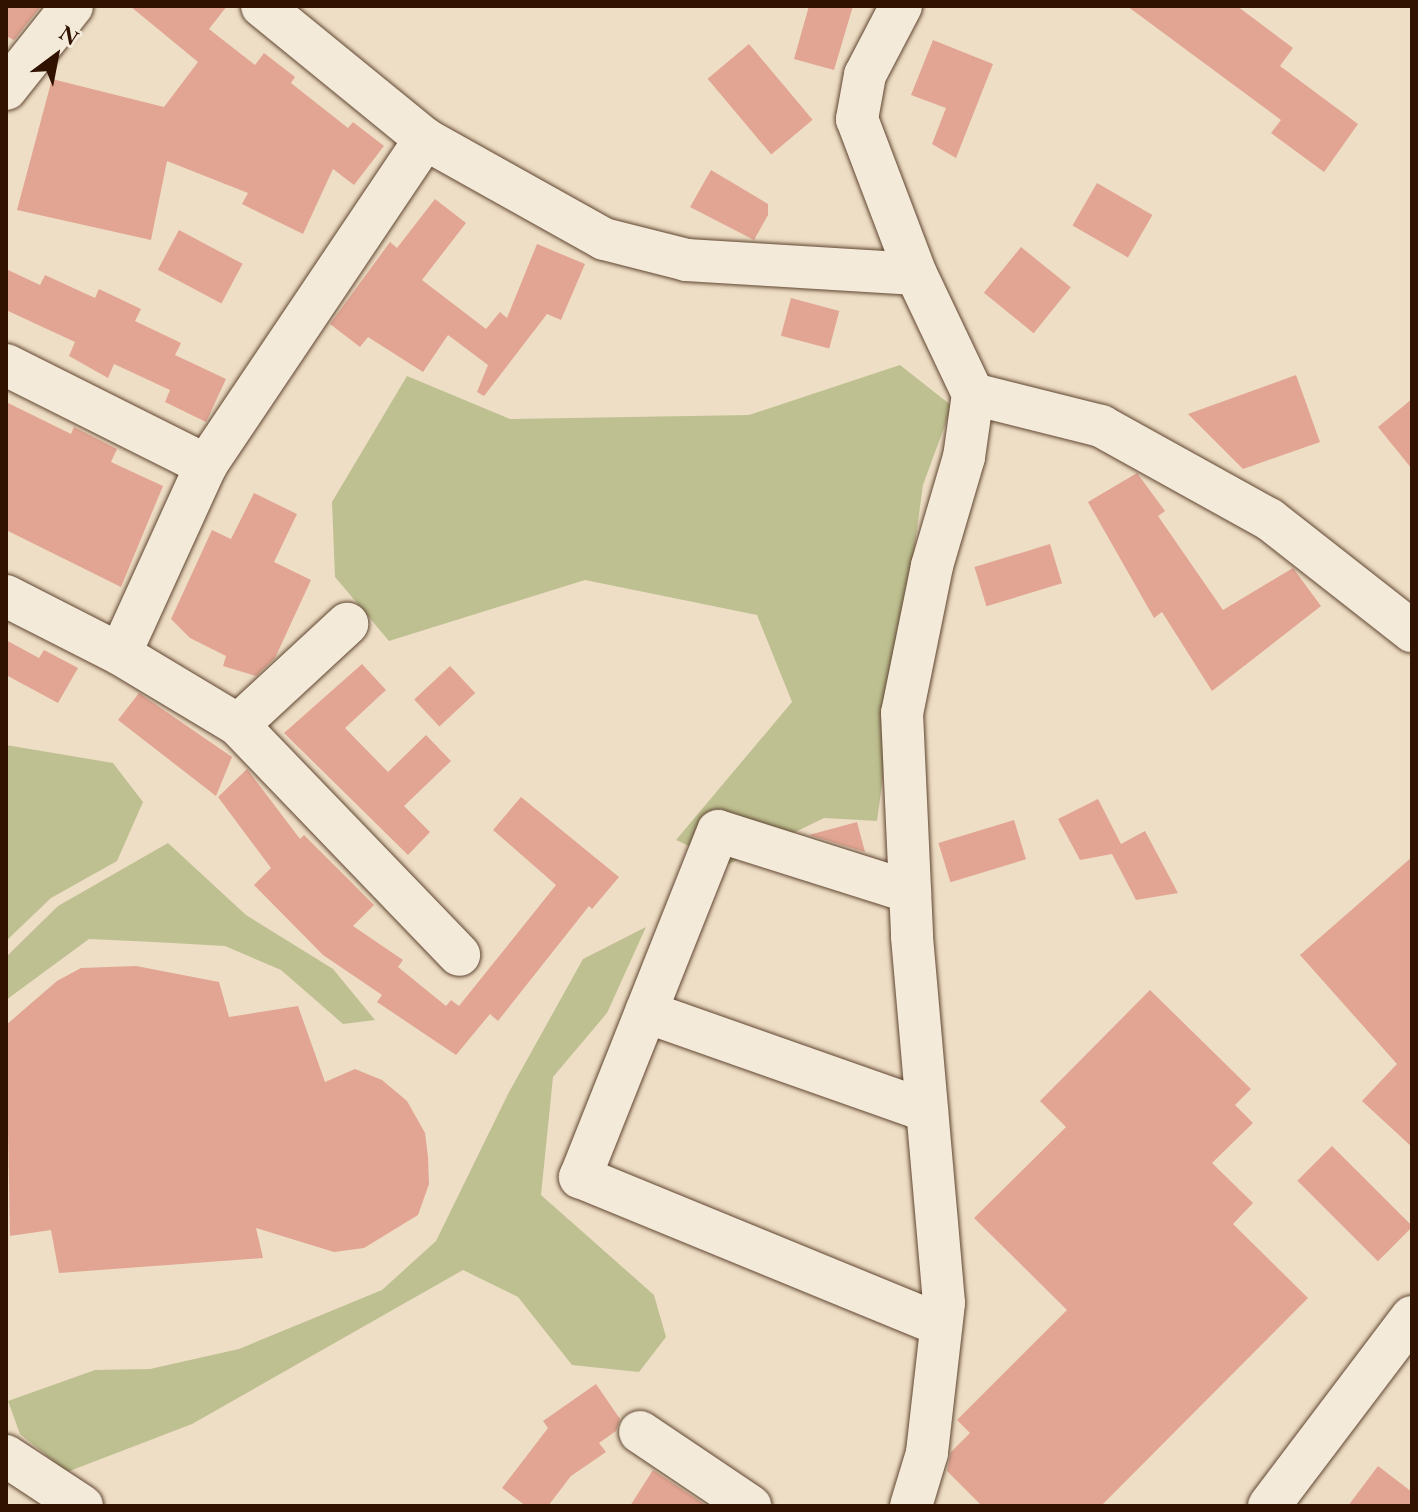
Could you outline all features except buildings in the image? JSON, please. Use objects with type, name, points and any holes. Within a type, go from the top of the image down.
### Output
[{"type":"street","points":[[6,89],[72,6]]},
{"type":"street","points":[[262,6],[425,139],[604,239],[687,260],[916,274]]},
{"type":"street","points":[[890,10],[865,75],[857,119],[916,274],[973,394],[964,457],[932,566],[902,713],[910,892],[941,1325],[927,1453],[911,1506]]},
{"type":"street","points":[[120,654],[206,465],[425,139]]},
{"type":"street","points":[[6,365],[206,465]]},
{"type":"street","points":[[973,394],[1101,426],[1269,519],[1412,631]]},
{"type":"street","points":[[6,596],[120,654],[238,725],[459,955]]},
{"type":"street","points":[[238,725],[347,624]]},
{"type":"street","points":[[910,892],[718,831],[580,1177],[941,1325]]},
{"type":"street","points":[[646,1012],[927,1111]]},
{"type":"street","points":[[1269,1506],[1412,1317]]},
{"type":"street","points":[[640,1432],[750,1506]]},
{"type":"street","points":[[6,1456],[82,1506]]},
{"type":"green space","points":[[900,365],[952,406],[923,485],[877,821],[824,818],[729,864],[676,840],[792,702],[757,615],[585,580],[389,641],[335,577],[332,502],[407,376],[510,419],[749,415]]},
{"type":"green space","points":[[6,745],[113,763],[143,802],[117,861],[51,898],[6,941]]},
{"type":"green space","points":[[168,843],[246,915],[333,969],[375,1020],[343,1024],[281,970],[225,946],[154,942],[89,939],[6,1000],[6,957],[58,906]]},
{"type":"green space","points":[[646,927],[607,1013],[553,1077],[541,1195],[654,1295],[666,1337],[639,1372],[572,1365],[518,1297],[463,1270],[192,1424],[67,1472],[20,1434],[8,1401],[95,1370],[150,1369],[239,1349],[382,1290],[436,1241],[508,1094],[583,959]]}]
